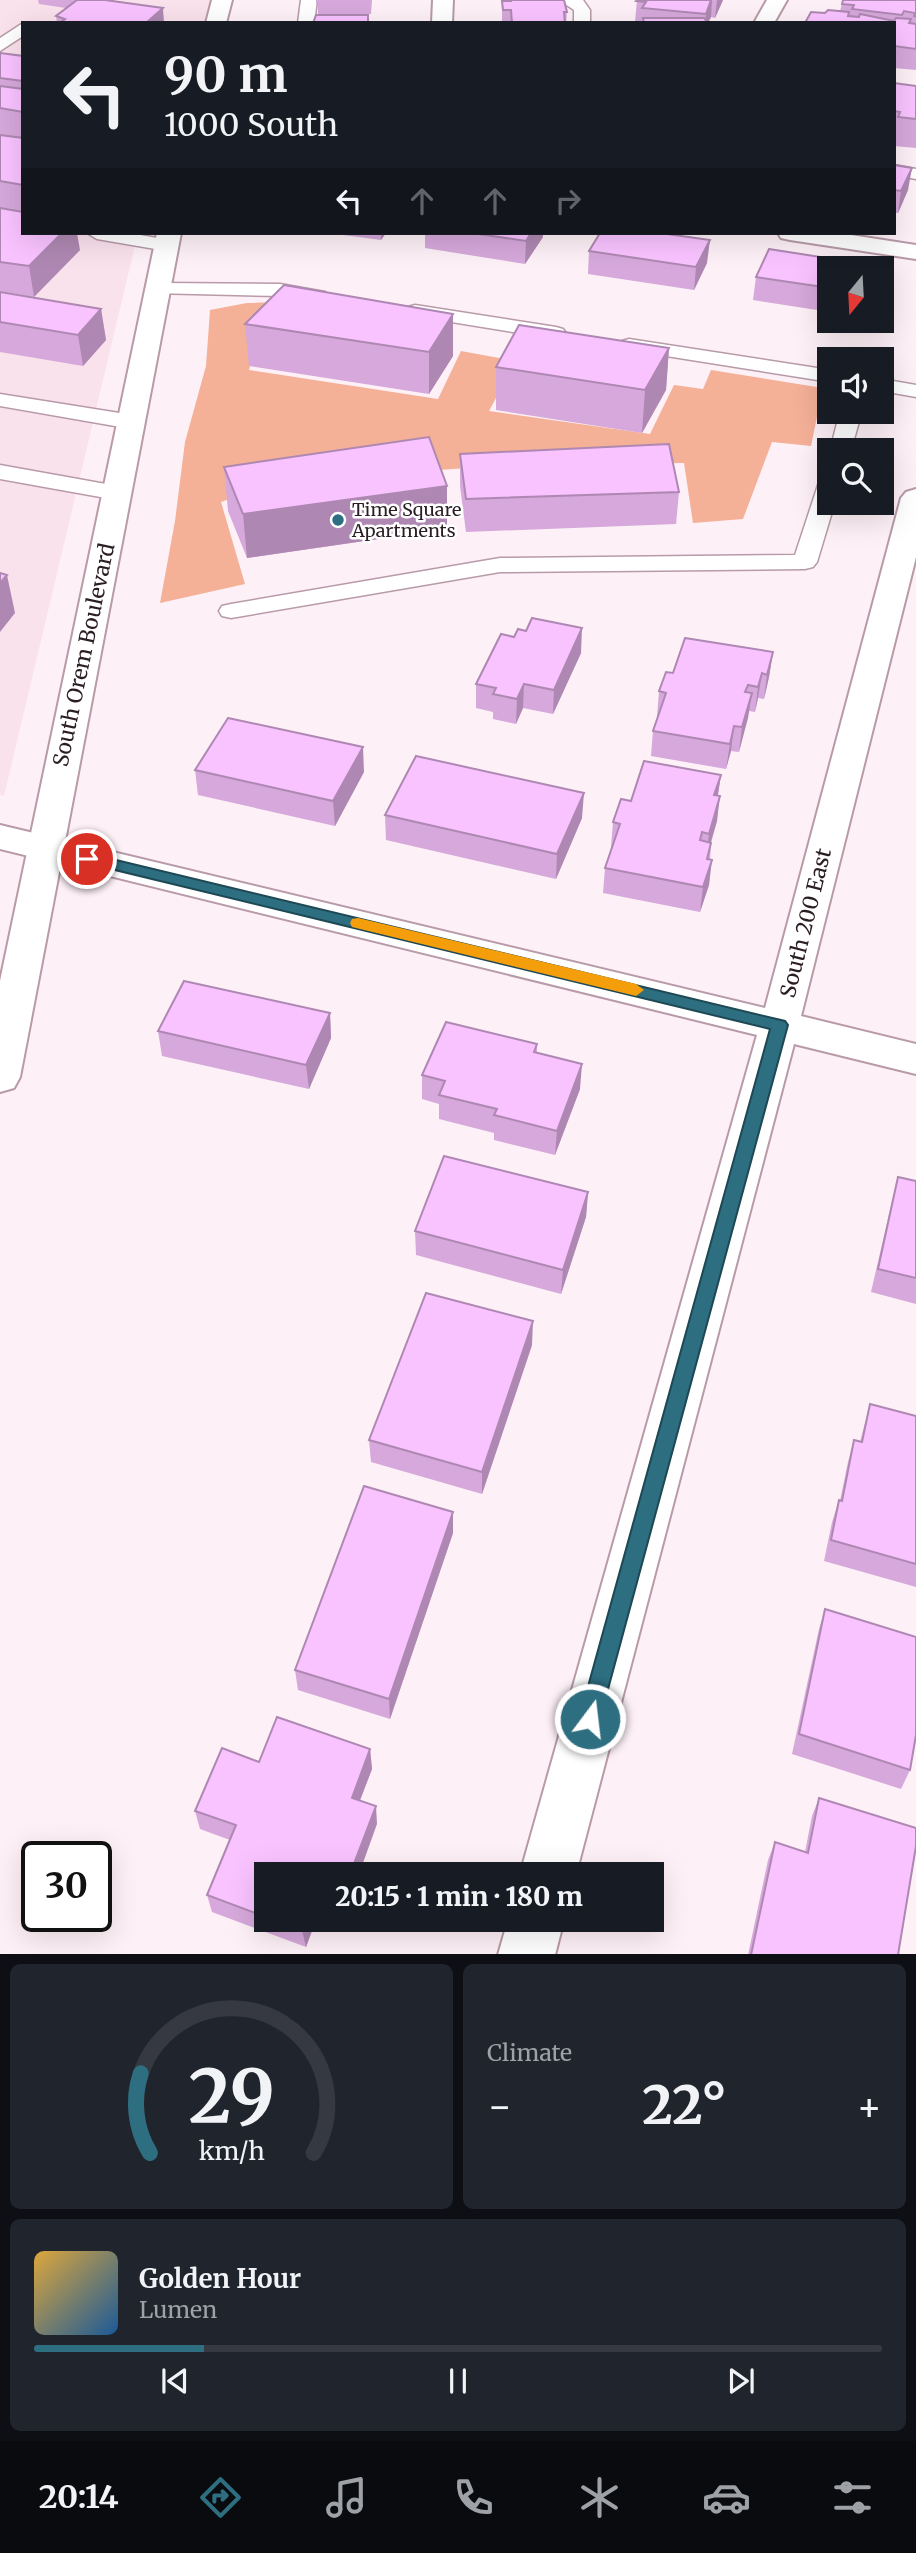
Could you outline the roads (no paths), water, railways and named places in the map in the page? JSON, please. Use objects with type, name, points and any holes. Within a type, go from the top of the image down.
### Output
[{"type":"street","points":[[217,21],[222,0]]},
{"type":"street","points":[[442,21],[443,0]]},
{"type":"street","points":[[765,21],[777,0]]},
{"type":"street","points":[[803,235],[916,252]]},
{"type":"street","name":"South Orem Boulevard","points":[[0,1077],[168,239]]},
{"type":"street","name":"South 200 East","points":[[551,1862],[780,1025],[914,517]]},
{"type":"street","points":[[0,837],[916,1059]]},
{"type":"street","points":[[526,1954],[533,1932]]},
{"type":"lane","points":[[306,21],[309,0]]},
{"type":"lane","points":[[578,1],[582,10],[582,21]]},
{"type":"lane","points":[[0,47],[21,30]]},
{"type":"lane","points":[[896,170],[916,174]]},
{"type":"lane","points":[[120,235],[168,239]]},
{"type":"lane","points":[[159,289],[280,290],[335,298]]},
{"type":"lane","points":[[390,307],[582,337]]},
{"type":"lane","points":[[610,342],[817,374]]},
{"type":"lane","points":[[894,387],[916,391]]},
{"type":"lane","points":[[0,400],[132,422]]},
{"type":"lane","points":[[0,472],[117,493]]},
{"type":"lane","points":[[231,611],[500,565],[805,562],[820,515]]},
{"type":"place","name":"Time Square Apartments","points":[[338,520]]}]
